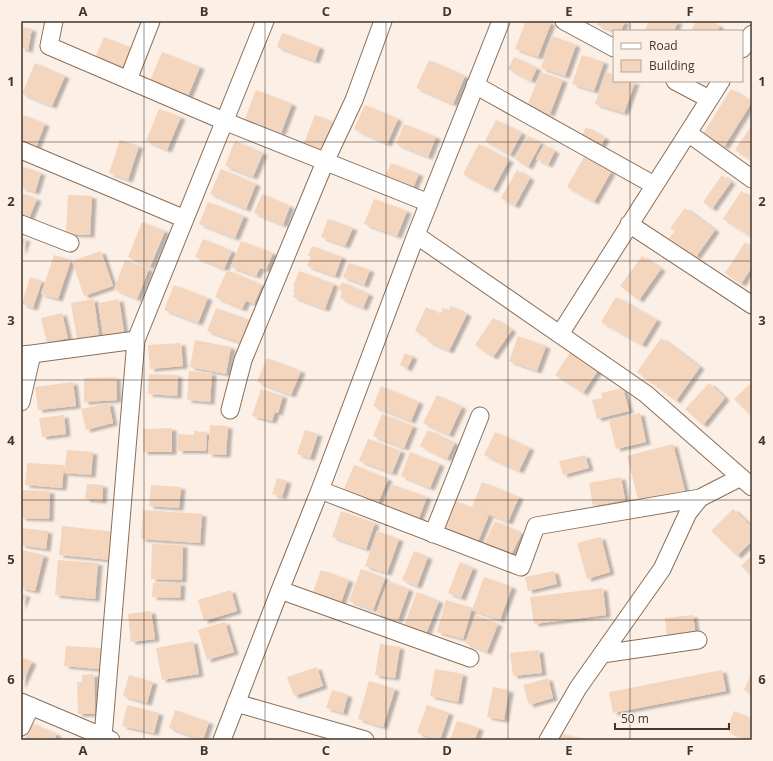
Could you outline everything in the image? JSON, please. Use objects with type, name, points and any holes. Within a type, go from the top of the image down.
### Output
[{"type":"street","points":[[54,21],[49,46],[224,121],[429,203]]},
{"type":"street","points":[[128,80],[151,21]]},
{"type":"street","points":[[21,727],[26,704],[107,738],[136,340],[265,21]]},
{"type":"street","points":[[230,410],[243,360],[325,162],[354,100],[383,21]]},
{"type":"street","points":[[222,740],[320,490],[416,235],[501,21]]},
{"type":"street","points":[[564,21],[613,47]]},
{"type":"street","points":[[743,48],[752,34]]},
{"type":"street","points":[[676,82],[709,100]]},
{"type":"street","points":[[560,334],[720,82]]},
{"type":"street","points":[[475,85],[654,186]]},
{"type":"street","points":[[688,133],[752,179]]},
{"type":"street","points":[[21,150],[185,219]]},
{"type":"street","points":[[21,224],[70,243]]},
{"type":"street","points":[[629,224],[752,305]]},
{"type":"street","points":[[320,490],[522,567],[536,526],[700,498],[746,482],[646,394],[416,235]]},
{"type":"street","points":[[21,402],[26,355],[136,340]]},
{"type":"street","points":[[434,534],[480,416]]},
{"type":"street","points":[[548,740],[578,688],[662,569],[688,513],[700,498]]},
{"type":"street","points":[[280,590],[470,658]]},
{"type":"street","points":[[602,654],[698,640]]},
{"type":"street","points":[[236,703],[365,740]]},
{"type":"building","points":[[526,21],[546,21],[551,23],[538,57],[515,49]]},
{"type":"building","points":[[599,21],[625,21],[621,30],[613,31],[597,25]]},
{"type":"building","points":[[649,21],[678,21],[674,30],[644,30]]},
{"type":"building","points":[[696,21],[709,21],[720,26],[718,30],[692,30]]},
{"type":"building","points":[[21,27],[32,29],[28,50],[21,48]]},
{"type":"building","points":[[282,33],[320,47],[315,61],[277,47]]},
{"type":"building","points":[[552,36],[576,45],[565,76],[541,68]]},
{"type":"building","points":[[104,37],[134,49],[126,68],[96,56]]},
{"type":"building","points":[[162,52],[200,67],[188,96],[150,81]]},
{"type":"building","points":[[582,55],[604,62],[594,91],[572,84]]},
{"type":"building","points":[[514,57],[537,68],[531,81],[508,69]]},
{"type":"building","points":[[429,60],[465,76],[453,104],[416,88]]},
{"type":"building","points":[[35,63],[65,76],[52,106],[22,94]]},
{"type":"building","points":[[541,72],[563,80],[550,114],[527,106]]},
{"type":"building","points":[[606,72],[613,75],[613,82],[635,82],[624,113],[595,104]]},
{"type":"building","points":[[731,89],[752,102],[724,147],[703,134]]},
{"type":"building","points":[[256,90],[292,104],[281,133],[245,119]]},
{"type":"building","points":[[365,105],[398,119],[387,144],[354,129]]},
{"type":"building","points":[[159,109],[181,117],[167,150],[146,141]]},
{"type":"building","points":[[24,115],[45,124],[36,147],[21,141],[21,123]]},
{"type":"building","points":[[315,115],[334,122],[323,150],[304,143]]},
{"type":"building","points":[[496,120],[522,133],[510,155],[485,141]]},
{"type":"building","points":[[404,124],[436,137],[428,157],[396,144]]},
{"type":"building","points":[[752,125],[752,161],[735,150]]},
{"type":"building","points":[[586,127],[605,138],[601,146],[582,135]]},
{"type":"building","points":[[528,136],[541,143],[528,167],[515,159]]},
{"type":"building","points":[[120,140],[139,146],[128,180],[109,173]]},
{"type":"building","points":[[235,141],[263,153],[253,177],[225,166]]},
{"type":"building","points":[[479,144],[509,160],[493,190],[463,174]]},
{"type":"building","points":[[544,145],[555,151],[548,165],[536,159]]},
{"type":"building","points":[[584,157],[611,172],[594,202],[567,187]]},
{"type":"building","points":[[391,163],[419,174],[413,188],[385,177]]},
{"type":"building","points":[[21,166],[41,173],[35,192],[21,187]]},
{"type":"building","points":[[221,169],[256,184],[246,209],[210,194]]},
{"type":"building","points":[[517,170],[530,178],[515,206],[501,198]]},
{"type":"building","points":[[722,175],[731,182],[712,209],[703,202]]},
{"type":"building","points":[[741,191],[752,198],[751,237],[723,219]]},
{"type":"building","points":[[21,193],[37,199],[27,223],[21,221]]},
{"type":"building","points":[[262,194],[290,206],[283,225],[254,213]]},
{"type":"building","points":[[68,195],[92,196],[90,235],[66,234]]},
{"type":"building","points":[[374,199],[407,211],[397,236],[364,224]]},
{"type":"building","points":[[208,202],[244,216],[235,238],[199,224]]},
{"type":"building","points":[[685,208],[715,230],[696,257],[669,238],[675,231],[670,228]]},
{"type":"building","points":[[328,219],[353,228],[345,246],[321,237]]},
{"type":"building","points":[[142,222],[165,231],[150,267],[128,257]]},
{"type":"building","points":[[21,238],[26,239],[21,253]]},
{"type":"building","points":[[203,239],[232,251],[224,269],[195,257]]},
{"type":"building","points":[[241,241],[273,253],[266,270],[260,268],[256,276],[231,267]]},
{"type":"building","points":[[745,242],[752,247],[752,267],[741,284],[725,273]]},
{"type":"building","points":[[312,246],[342,257],[335,276],[307,266],[311,257],[308,256]]},
{"type":"building","points":[[101,251],[113,286],[84,296],[72,261]]},
{"type":"building","points":[[54,255],[71,260],[58,299],[41,294]]},
{"type":"building","points":[[642,256],[661,269],[639,300],[620,286]]},
{"type":"building","points":[[125,260],[149,269],[137,299],[114,289]]},
{"type":"building","points":[[349,263],[370,270],[364,285],[343,277]]},
{"type":"building","points":[[227,270],[262,285],[254,304],[246,301],[242,309],[215,297]]},
{"type":"building","points":[[299,271],[334,284],[325,309],[293,297],[295,286],[293,286]]},
{"type":"building","points":[[30,277],[42,281],[33,308],[22,304]]},
{"type":"building","points":[[342,282],[369,294],[363,308],[340,298],[342,291],[338,289]]},
{"type":"building","points":[[174,285],[208,298],[198,323],[164,310]]},
{"type":"building","points":[[616,297],[657,320],[642,345],[601,322]]},
{"type":"building","points":[[94,299],[99,335],[77,339],[71,303]]},
{"type":"building","points":[[119,299],[124,332],[104,336],[98,303]]},
{"type":"building","points":[[451,306],[467,314],[449,351],[427,341],[429,338],[415,331],[426,307],[440,314],[443,308],[449,310]]},
{"type":"building","points":[[216,308],[249,320],[241,343],[207,331]]},
{"type":"building","points":[[62,313],[68,338],[47,343],[41,318]]},
{"type":"building","points":[[493,318],[512,330],[493,357],[475,345]]},
{"type":"building","points":[[518,336],[546,346],[537,371],[509,361]]},
{"type":"building","points":[[661,338],[700,367],[676,401],[637,372]]},
{"type":"building","points":[[195,340],[231,347],[226,374],[190,367]]},
{"type":"building","points":[[181,343],[183,366],[150,369],[148,345]]},
{"type":"building","points":[[571,351],[599,369],[583,393],[555,375]]},
{"type":"building","points":[[405,353],[413,357],[407,369],[400,365]]},
{"type":"building","points":[[267,358],[301,371],[291,395],[257,382]]},
{"type":"building","points":[[189,371],[212,373],[210,402],[187,400]]},
{"type":"building","points":[[149,374],[178,375],[177,396],[148,394]]},
{"type":"building","points":[[116,377],[117,400],[84,402],[84,378]]},
{"type":"building","points":[[73,382],[76,406],[38,410],[35,387]]},
{"type":"building","points":[[752,382],[752,417],[734,399]]},
{"type":"building","points":[[709,383],[725,398],[703,425],[685,409]]},
{"type":"building","points":[[381,386],[419,402],[411,421],[373,406]]},
{"type":"building","points":[[623,388],[629,411],[597,419],[592,400],[602,398],[601,393]]},
{"type":"building","points":[[261,389],[283,396],[278,413],[275,412],[272,421],[252,416]]},
{"type":"building","points":[[437,395],[462,407],[449,435],[423,423]]},
{"type":"building","points":[[109,403],[113,423],[86,430],[81,409]]},
{"type":"building","points":[[640,413],[646,442],[616,449],[609,420]]},
{"type":"building","points":[[382,414],[413,426],[404,448],[373,436]]},
{"type":"building","points":[[64,415],[66,434],[42,437],[39,418]]},
{"type":"building","points":[[210,425],[228,426],[226,455],[208,454]]},
{"type":"building","points":[[172,428],[172,452],[143,452],[143,429]]},
{"type":"building","points":[[305,430],[318,434],[310,458],[297,454]]},
{"type":"building","points":[[428,430],[455,443],[447,459],[420,446]]},
{"type":"building","points":[[194,431],[207,432],[206,451],[178,451],[178,434],[194,435]]},
{"type":"building","points":[[495,432],[530,448],[519,471],[484,455]]},
{"type":"building","points":[[368,439],[401,451],[392,473],[359,461]]},
{"type":"building","points":[[673,444],[686,495],[640,507],[627,456]]},
{"type":"building","points":[[67,450],[93,452],[91,475],[64,473]]},
{"type":"building","points":[[410,452],[440,464],[430,488],[401,476]]},
{"type":"building","points":[[585,455],[589,468],[563,475],[559,461]]},
{"type":"building","points":[[27,463],[64,465],[62,488],[25,485]]},
{"type":"building","points":[[354,465],[388,479],[378,503],[344,489]]},
{"type":"building","points":[[621,477],[625,500],[593,506],[589,483]]},
{"type":"building","points":[[277,478],[287,481],[282,497],[272,494]]},
{"type":"building","points":[[482,482],[519,497],[508,522],[472,507]]},
{"type":"building","points":[[87,484],[103,485],[102,501],[85,499]]},
{"type":"building","points":[[391,484],[427,497],[417,523],[382,510]]},
{"type":"building","points":[[151,485],[181,487],[179,508],[149,506]]},
{"type":"building","points":[[21,490],[50,491],[49,519],[21,518]]},
{"type":"building","points":[[456,501],[489,515],[477,544],[444,530]]},
{"type":"building","points":[[733,509],[752,527],[752,541],[737,556],[711,531]]},
{"type":"building","points":[[143,510],[202,514],[200,543],[141,539]]},
{"type":"building","points":[[341,511],[375,523],[366,549],[332,537]]},
{"type":"building","points":[[495,521],[522,533],[510,557],[484,545]]},
{"type":"building","points":[[62,526],[115,532],[112,560],[59,555]]},
{"type":"building","points":[[21,528],[48,531],[46,549],[21,545]]},
{"type":"building","points":[[377,531],[399,539],[387,573],[365,566]]},
{"type":"building","points":[[601,537],[610,572],[587,579],[577,543]]},
{"type":"building","points":[[152,544],[183,545],[182,580],[151,579]]},
{"type":"building","points":[[21,550],[44,555],[35,591],[21,588]]},
{"type":"building","points":[[414,551],[428,557],[417,586],[402,580]]},
{"type":"building","points":[[752,555],[752,577],[741,566]]},
{"type":"building","points":[[58,560],[98,563],[95,599],[55,595]]},
{"type":"building","points":[[460,562],[473,568],[461,598],[448,593]]},
{"type":"building","points":[[361,569],[385,578],[373,610],[349,601]]},
{"type":"building","points":[[321,570],[349,580],[340,605],[312,595]]},
{"type":"building","points":[[554,571],[557,584],[528,591],[525,577]]},
{"type":"building","points":[[484,577],[512,587],[500,620],[472,610]]},
{"type":"building","points":[[388,581],[409,589],[398,620],[376,613]]},
{"type":"building","points":[[153,583],[181,583],[180,598],[152,597]]},
{"type":"building","points":[[603,588],[606,615],[534,624],[530,597]]},
{"type":"building","points":[[231,590],[237,611],[204,621],[198,600]]},
{"type":"building","points":[[417,592],[439,601],[426,634],[404,626]]},
{"type":"building","points":[[21,593],[26,595],[21,607]]},
{"type":"building","points":[[446,600],[472,608],[463,639],[437,632]]},
{"type":"building","points":[[151,611],[155,639],[131,642],[128,614]]},
{"type":"building","points":[[476,615],[498,624],[487,652],[465,643]]},
{"type":"building","points":[[693,615],[696,637],[667,640],[665,618]]},
{"type":"building","points":[[225,622],[234,652],[207,660],[198,630]]},
{"type":"building","points":[[193,641],[199,674],[162,680],[156,648]]},
{"type":"building","points":[[380,644],[400,647],[395,678],[375,675]]},
{"type":"building","points":[[66,646],[101,648],[99,669],[64,666]]},
{"type":"building","points":[[539,650],[542,673],[513,676],[510,653]]},
{"type":"building","points":[[21,657],[32,662],[21,686]]},
{"type":"building","points":[[317,667],[323,686],[294,696],[287,677]]},
{"type":"building","points":[[435,669],[463,674],[458,702],[430,696]]},
{"type":"building","points":[[722,670],[726,691],[613,713],[609,692]]},
{"type":"building","points":[[752,672],[752,694],[744,690]]},
{"type":"building","points":[[94,674],[95,714],[78,714],[77,682],[82,682],[82,675]]},
{"type":"building","points":[[129,675],[153,682],[147,703],[123,696]]},
{"type":"building","points":[[548,678],[553,698],[529,705],[523,685]]},
{"type":"building","points":[[369,681],[395,689],[383,727],[358,719]]},
{"type":"building","points":[[493,687],[509,690],[504,720],[487,717]]},
{"type":"building","points":[[332,690],[348,695],[343,713],[326,708]]},
{"type":"building","points":[[127,705],[159,713],[154,733],[122,726]]},
{"type":"building","points":[[427,705],[449,713],[440,740],[417,733]]},
{"type":"building","points":[[175,710],[209,722],[203,740],[169,728]]},
{"type":"building","points":[[734,711],[752,719],[752,740],[748,740],[726,730]]},
{"type":"building","points":[[457,721],[479,728],[475,740],[450,740]]},
{"type":"building","points":[[31,723],[57,734],[54,740],[24,740]]},
{"type":"building","points":[[559,733],[584,739],[584,740],[557,740]]}]
